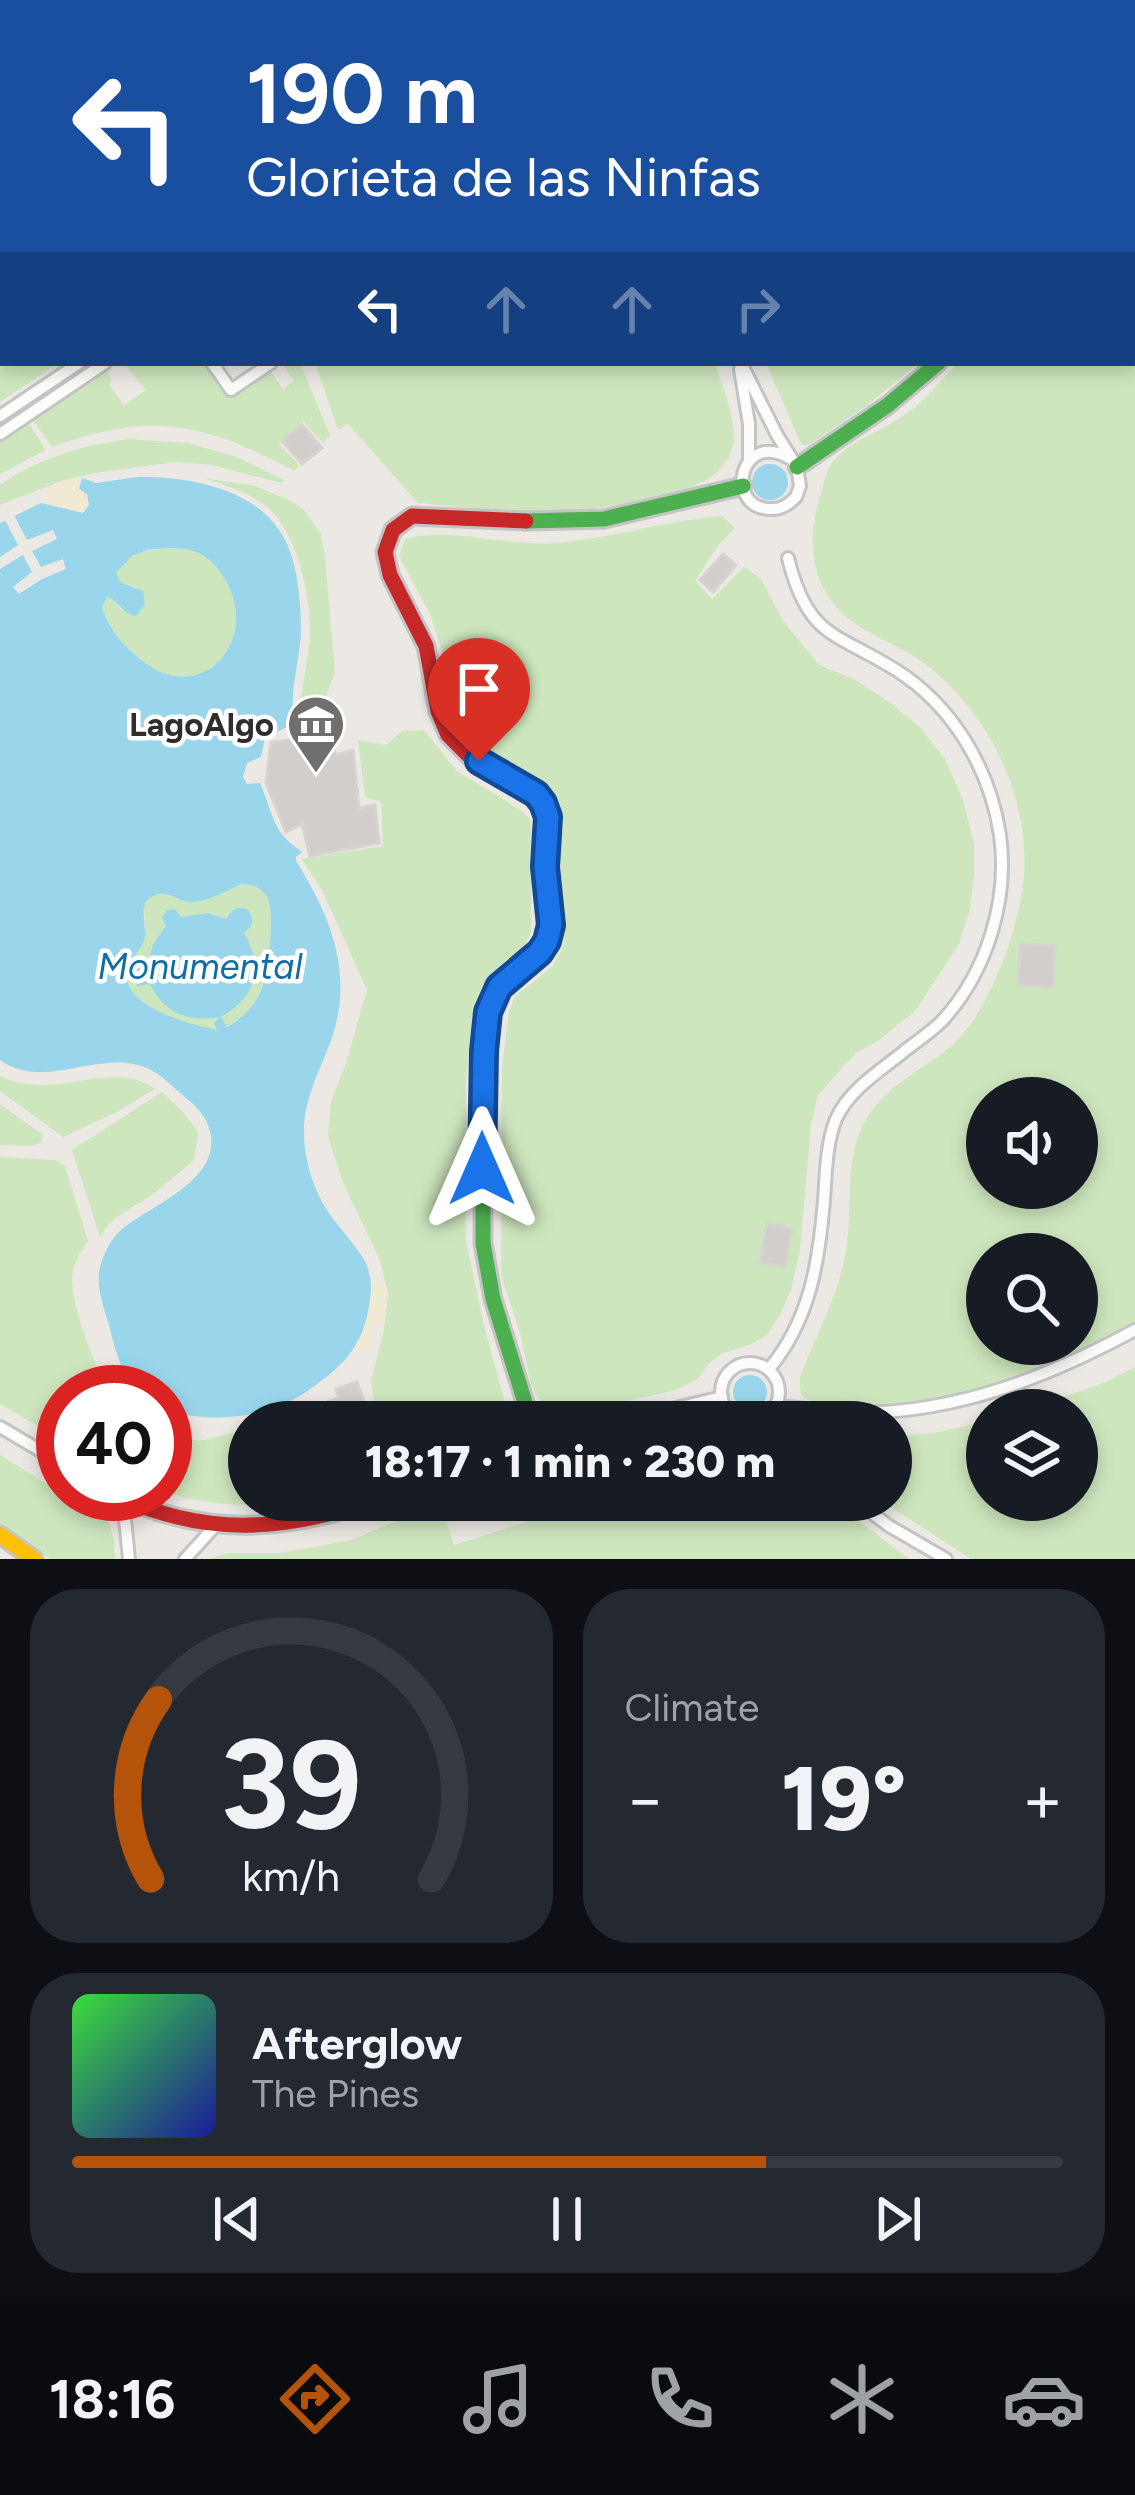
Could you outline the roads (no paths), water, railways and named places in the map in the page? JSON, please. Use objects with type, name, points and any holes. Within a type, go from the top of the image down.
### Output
[{"type":"street","points":[[0,416],[75,366]]},
{"type":"street","points":[[0,434],[101,366]]},
{"type":"street","points":[[214,366],[230,390],[266,366]]},
{"type":"street","points":[[740,366],[749,461]]},
{"type":"street","points":[[742,366],[794,463],[800,486],[796,497],[782,508],[764,509],[749,499],[742,473],[749,461],[772,451],[794,463]]},
{"type":"street","points":[[794,463],[888,405],[934,366]]},
{"type":"street","points":[[524,1401],[486,1271],[483,1071],[486,1030],[499,987],[547,941],[551,925],[545,867],[548,817],[536,794],[458,748],[448,736],[426,647],[384,554],[395,527],[412,516],[554,522],[604,519],[743,486]]},
{"type":"street","points":[[769,1370],[785,1350],[813,1287],[827,1156],[836,1120],[851,1094],[942,1021],[970,982],[986,951],[999,906],[1002,867],[991,794],[973,751],[926,693],[816,622],[794,583],[788,558]]},
{"type":"street","points":[[912,1408],[946,1404],[1023,1382],[1082,1359],[1135,1330]]},
{"type":"street","points":[[724,1401],[722,1387],[731,1370],[750,1363],[769,1370],[779,1388],[777,1401]]},
{"type":"street","points":[[705,1401],[722,1397]]},
{"type":"street","points":[[0,1427],[36,1448]]},
{"type":"street","points":[[122,1521],[129,1559]]},
{"type":"street","points":[[192,1521],[257,1526],[309,1521]]},
{"type":"street","points":[[883,1521],[946,1559]]},
{"type":"street","points":[[185,1559],[217,1524]]},
{"type":"street","points":[[0,1535],[34,1559]]},
{"type":"water","points":[[770,464],[782,470],[788,482],[782,494],[770,500],[758,494],[752,482],[758,470]]},
{"type":"water","name":"Monumental","points":[[138,477],[179,479],[241,497],[274,523],[285,540],[298,584],[301,631],[295,723],[265,738],[261,757],[247,763],[243,777],[247,784],[260,783],[279,829],[302,852],[296,861],[320,904],[336,949],[340,971],[337,1019],[309,1097],[305,1144],[323,1203],[365,1261],[371,1294],[361,1334],[339,1366],[291,1401],[228,1401],[228,1417],[192,1416],[192,1365],[121,1365],[99,1285],[102,1261],[116,1235],[181,1190],[206,1163],[211,1146],[204,1117],[159,1075],[133,1064],[36,1072],[0,1060],[0,523],[41,503],[83,513],[89,505],[87,494],[79,489],[82,478],[96,483]],"holes":[[[149,549],[196,552],[215,566],[235,607],[229,648],[201,673],[182,677],[140,659],[112,629],[102,607],[107,597],[136,616],[145,605],[143,591],[120,582],[116,573],[132,556]],[[242,884],[256,887],[270,905],[270,944],[260,993],[242,1017],[227,1027],[221,1017],[242,1000],[254,981],[254,958],[244,933],[252,925],[247,909],[232,911],[226,919],[208,913],[181,917],[175,909],[167,910],[162,917],[166,926],[153,944],[147,967],[133,973],[138,986],[150,984],[178,1014],[220,1017],[214,1023],[217,1030],[158,1011],[133,992],[127,981],[128,967],[144,941],[149,898],[160,894],[197,902]]]},
{"type":"water","points":[[743,1376],[757,1376],[766,1385],[764,1401],[734,1399],[734,1385]]},
{"type":"place","name":"LagoAlgo","points":[[316,775]]}]
